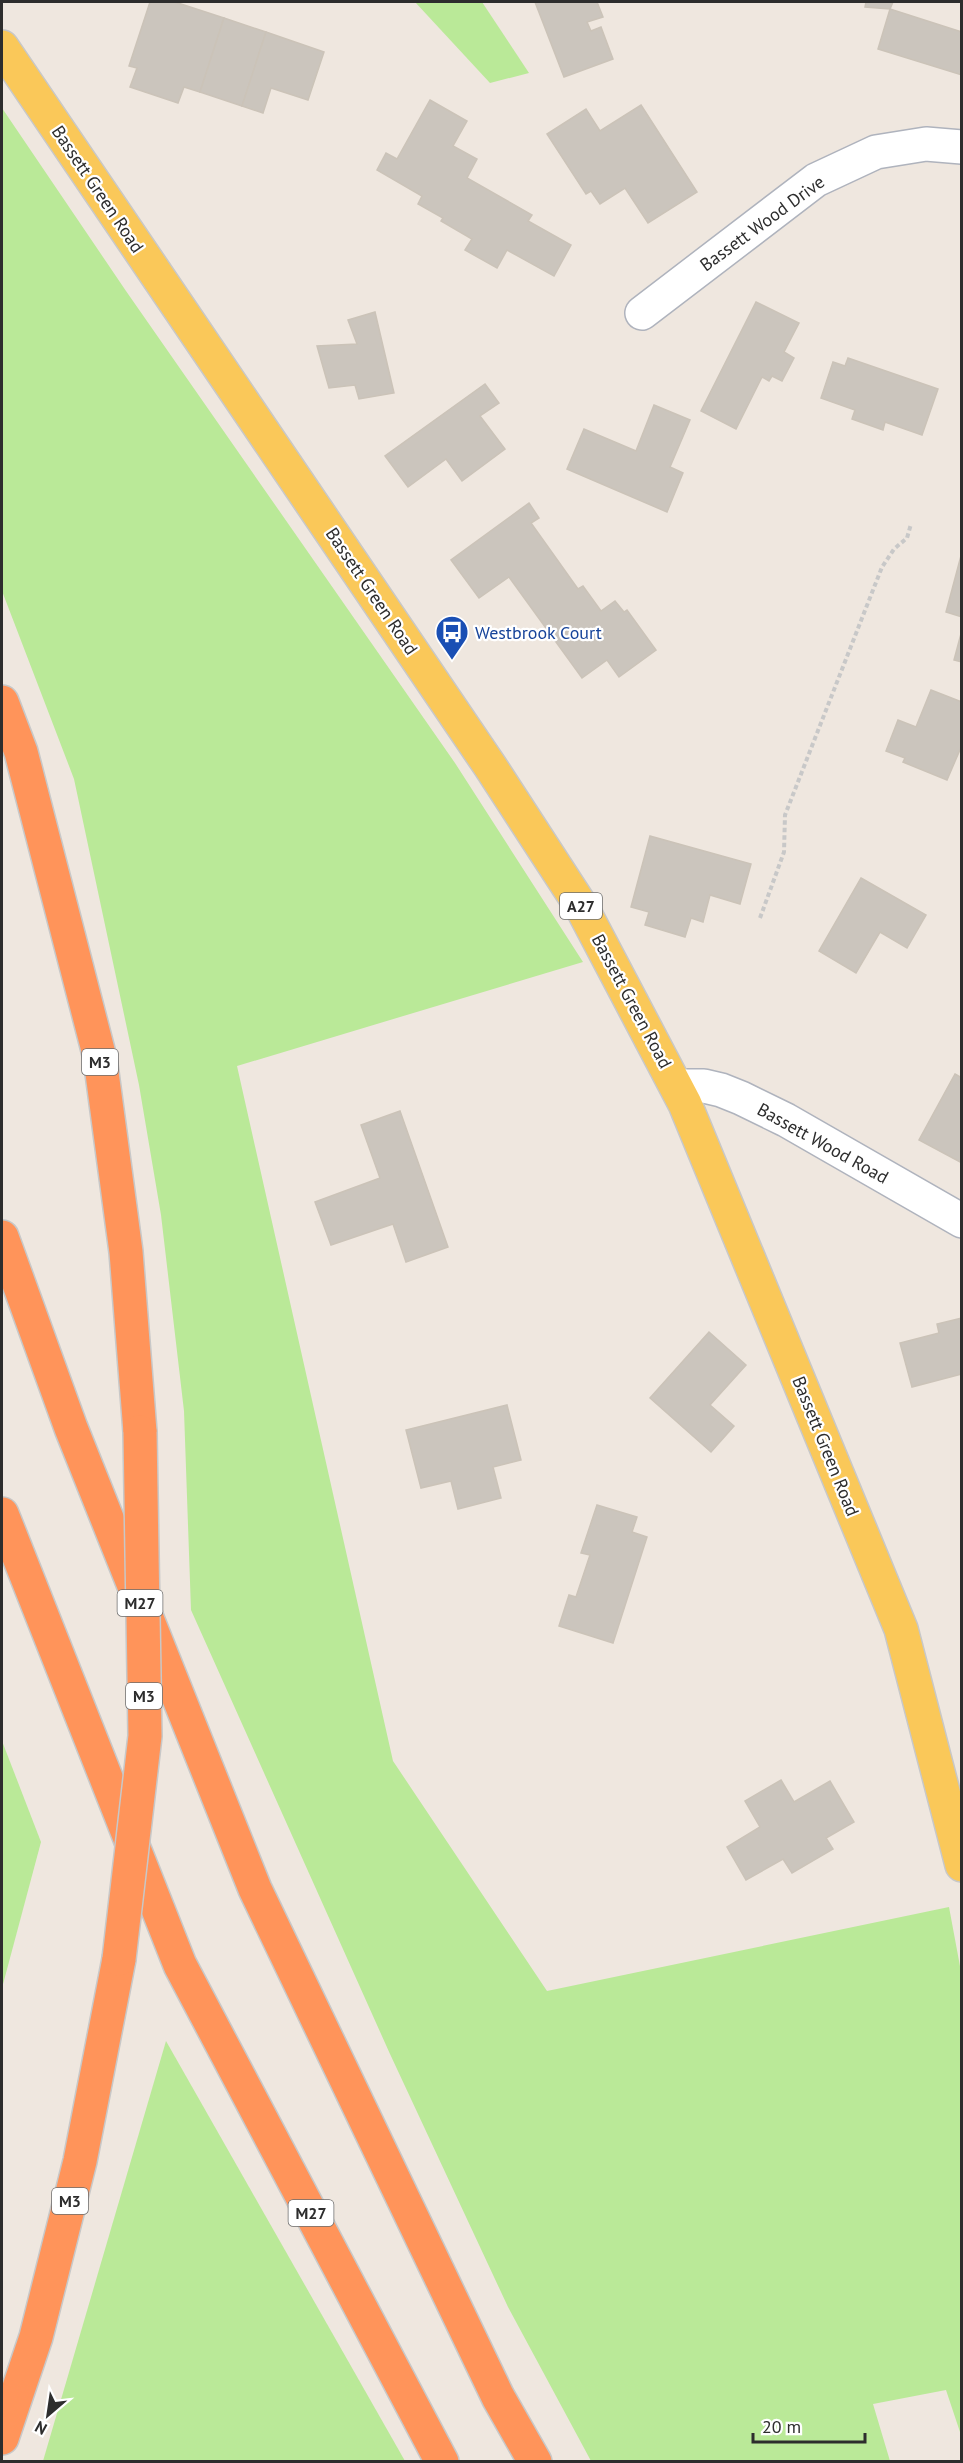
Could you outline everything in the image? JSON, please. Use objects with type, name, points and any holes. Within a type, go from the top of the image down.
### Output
[{"type":"highway","name":"M3","points":[[2,702],[21,753],[100,1058],[126,1252],[140,1432],[145,1736],[119,1959],[80,2161],[36,2337],[2,2438]]},
{"type":"highway","name":"M27","points":[[2,1237],[71,1428],[255,1889],[498,2397],[535,2462]]},
{"type":"highway","name":"M27","points":[[2,1514],[180,1965],[442,2462]]},
{"type":"main road","name":"Bassett Green Road","points":[[2,47],[490,766],[581,906],[678,1086],[901,1629],[962,1865]]},
{"type":"street","name":"Bassett Wood Drive","points":[[642,313],[816,180],[876,152],[926,144],[962,147]]},
{"type":"street","name":"Bassett Wood Road","points":[[678,1086],[704,1086],[741,1098],[786,1120],[962,1221]]},
{"type":"path","points":[[760,918],[784,852],[785,815],[882,567],[894,549],[907,538],[911,524]]},
{"type":"green space","points":[[415,2],[482,2],[529,73],[490,83]]},
{"type":"green space","points":[[2,108],[126,291],[455,763],[583,962],[237,1066],[393,1761],[547,1991],[949,1907],[962,1977],[961,2435],[946,2390],[873,2404],[890,2461],[591,2461],[508,2307],[390,2054],[191,1610],[184,1411],[161,1215],[139,1085],[74,779],[2,591]]},
{"type":"green space","points":[[2,1741],[41,1842],[2,1988]]},
{"type":"green space","points":[[166,2041],[405,2461],[43,2461]]},
{"type":"building","points":[[150,2],[175,2],[224,18],[200,92],[184,87],[178,103],[130,87],[137,68],[129,66]]},
{"type":"building","points":[[535,2],[597,2],[603,17],[587,22],[591,31],[601,27],[613,59],[564,77]]},
{"type":"building","points":[[866,2],[893,2],[890,9],[865,7]]},
{"type":"building","points":[[890,9],[962,32],[962,75],[878,49]]},
{"type":"building","points":[[224,18],[266,32],[242,106],[200,92]]},
{"type":"building","points":[[266,32],[324,52],[308,100],[271,88],[263,113],[242,106]]},
{"type":"building","points":[[430,100],[467,121],[453,146],[477,159],[467,178],[532,215],[528,221],[571,245],[554,276],[507,250],[497,268],[465,250],[472,239],[441,221],[443,218],[418,204],[422,196],[377,170],[386,153],[397,159]]},
{"type":"building","points":[[641,105],[697,192],[648,223],[625,188],[600,204],[591,191],[586,194],[547,134],[586,109],[600,131]]},
{"type":"building","points":[[756,302],[799,323],[784,352],[794,358],[782,381],[772,376],[769,381],[762,377],[736,429],[701,411]]},
{"type":"building","points":[[375,312],[394,393],[359,399],[355,385],[329,388],[317,346],[357,344],[348,320]]},
{"type":"building","points":[[848,358],[938,389],[922,435],[885,422],[883,430],[852,419],[855,410],[821,398],[833,362],[845,366]]},
{"type":"building","points":[[485,384],[499,403],[480,416],[505,449],[462,481],[446,459],[408,487],[385,456]]},
{"type":"building","points":[[654,405],[690,420],[670,467],[683,473],[667,512],[567,469],[584,429],[636,451]]},
{"type":"building","points":[[529,503],[539,518],[531,523],[578,589],[583,586],[601,611],[615,601],[624,612],[627,610],[656,650],[619,677],[607,660],[582,678],[509,577],[479,598],[451,560]]},
{"type":"building","points":[[962,552],[962,617],[946,612]]},
{"type":"building","points":[[962,630],[962,662],[954,660]]},
{"type":"building","points":[[931,690],[962,702],[962,745],[947,780],[903,762],[905,758],[886,751],[898,720],[916,727]]},
{"type":"building","points":[[650,836],[751,864],[740,904],[710,895],[703,922],[691,918],[685,937],[645,925],[649,912],[631,907]]},
{"type":"building","points":[[861,878],[926,915],[907,948],[880,932],[856,973],[819,951]]},
{"type":"building","points":[[955,1074],[962,1078],[962,1163],[919,1140]]},
{"type":"building","points":[[400,1111],[448,1247],[406,1262],[393,1224],[331,1245],[315,1202],[380,1178],[361,1125]]},
{"type":"building","points":[[962,1318],[962,1374],[912,1387],[900,1343],[939,1333],[937,1324]]},
{"type":"building","points":[[709,1332],[746,1365],[710,1405],[734,1426],[711,1452],[650,1398]]},
{"type":"building","points":[[507,1405],[521,1460],[493,1467],[501,1498],[458,1509],[451,1481],[421,1488],[406,1430]]},
{"type":"building","points":[[597,1505],[637,1517],[632,1532],[647,1537],[613,1643],[559,1626],[569,1595],[576,1597],[590,1555],[581,1553]]},
{"type":"building","points":[[781,1780],[794,1802],[830,1781],[854,1822],[826,1838],[833,1849],[792,1873],[783,1859],[746,1880],[727,1847],[760,1827],[745,1801]]},
{"type":"place","name":"Westbrook Court","points":[[452,661]]}]
